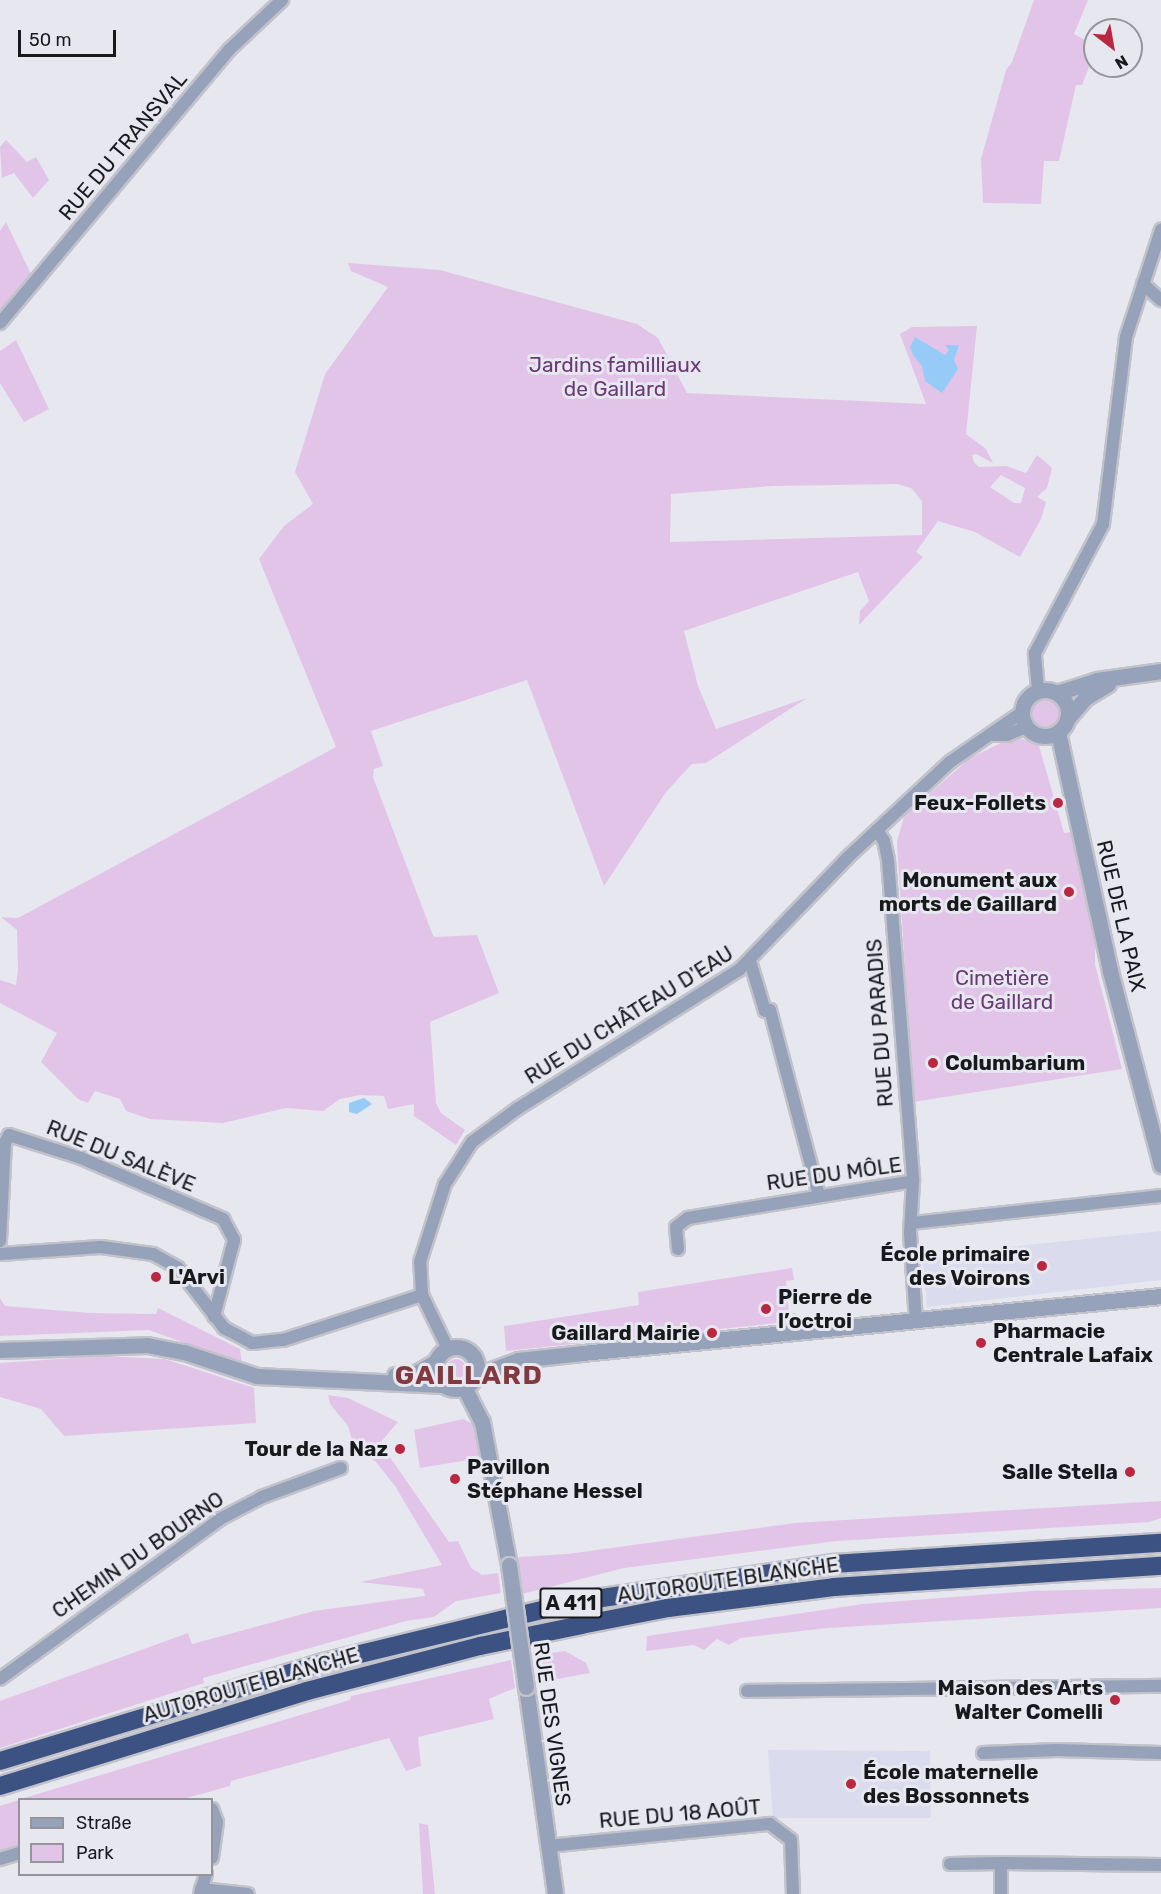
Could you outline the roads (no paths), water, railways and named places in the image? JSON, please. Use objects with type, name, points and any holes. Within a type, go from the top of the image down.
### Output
[{"type":"highway","name":"AUTOROUTE BLANCHE","points":[[0,1761],[368,1650],[575,1602],[834,1564],[1161,1543]]},
{"type":"highway","name":"AUTOROUTE BLANCHE","points":[[0,1786],[307,1691],[580,1625],[668,1608],[834,1587],[1161,1566]]},
{"type":"street","name":"RUE DU TRANSVAL","points":[[0,323],[229,50],[282,0]]},
{"type":"street","points":[[1038,690],[1035,652],[1103,524],[1120,370],[1143,284],[1161,230]]},
{"type":"street","points":[[1143,284],[1161,300]]},
{"type":"street","points":[[1119,679],[1089,694],[1058,732],[1041,736],[1024,720],[1027,698],[1038,690],[1057,693],[1097,680],[1119,679],[1161,671]]},
{"type":"street","points":[[1057,693],[1067,706],[1067,719]]},
{"type":"street","name":"RUE DU CHÂTEAU D'EAU","points":[[448,1349],[422,1295],[420,1262],[451,1172],[472,1142],[517,1109],[750,962],[877,830],[970,745],[1024,720]]},
{"type":"street","name":"RUE DE LA PAIX","points":[[1058,732],[1066,780],[1161,1165]]},
{"type":"street","name":"RUE DE LA PAIX","points":[[1041,736],[1066,780]]},
{"type":"street","name":"RUE DU PARADIS","points":[[877,830],[887,849],[913,1181]]},
{"type":"street","points":[[750,962],[765,1011],[770,1010],[819,1195]]},
{"type":"street","name":"RUE DU SALÈVE","points":[[0,1241],[5,1143],[9,1135],[81,1158],[223,1220],[234,1240],[214,1316]]},
{"type":"street","name":"RUE DU MÔLE","points":[[678,1249],[675,1230],[684,1219],[913,1181],[912,1223]]},
{"type":"street","points":[[916,1321],[912,1223],[1161,1196]]},
{"type":"street","points":[[0,1254],[101,1247],[153,1254],[178,1268],[214,1316],[240,1339],[265,1344],[422,1295]]},
{"type":"street","points":[[286,1376],[350,1370],[405,1375],[420,1372],[437,1361],[448,1349],[462,1349],[472,1355],[518,1360],[1161,1296]]},
{"type":"street","points":[[0,1350],[147,1345],[184,1352],[245,1375],[464,1387],[475,1376],[518,1360]]},
{"type":"street","points":[[472,1355],[475,1376]]},
{"type":"street","points":[[437,1361],[436,1374],[443,1385]]},
{"type":"street","name":"RUE DES VIGNES","points":[[464,1387],[482,1422],[509,1565],[555,1894]]},
{"type":"street","name":"CHEMIN DU BOURNO","points":[[0,1679],[220,1519],[262,1497],[341,1468]]},
{"type":"street","points":[[747,1692],[1161,1686]]},
{"type":"street","points":[[983,1753],[1057,1750],[1161,1753]]},
{"type":"street","points":[[213,1812],[217,1822],[213,1851]]},
{"type":"street","name":"RUE DU 18 AOÛT","points":[[549,1846],[770,1824],[791,1840],[793,1894]]},
{"type":"street","points":[[0,1859],[18,1854]]},
{"type":"street","points":[[1001,1863],[1001,1894]]},
{"type":"street","points":[[950,1864],[1161,1865]]},
{"type":"street","points":[[206,1876],[201,1892],[248,1894]]},
{"type":"water","points":[[915,337],[945,355],[949,350],[945,345],[959,345],[954,360],[958,369],[942,393],[925,381],[922,366],[910,347]]},
{"type":"water","points":[[364,1098],[372,1104],[357,1114],[349,1112],[349,1103]]},
{"type":"place","name":"Feux-Follets","points":[[1058,803]]},
{"type":"place","name":"Monument aux morts de Gaillard","points":[[1069,892]]},
{"type":"place","name":"Columbarium","points":[[933,1063]]},
{"type":"place","name":"École primaire des Voirons","points":[[1042,1266]]},
{"type":"place","name":"L'Arvi","points":[[156,1277]]},
{"type":"place","name":"Pierre de l’octroi","points":[[766,1309]]},
{"type":"place","name":"Gaillard Mairie","points":[[712,1333]]},
{"type":"place","name":"Pharmacie Centrale Lafaix","points":[[981,1343]]},
{"type":"place","name":"Tour de la Naz","points":[[400,1449]]},
{"type":"place","name":"Salle Stella","points":[[1130,1472]]},
{"type":"place","name":"Pavillon Stéphane Hessel","points":[[455,1479]]},
{"type":"place","name":"Maison des Arts Walter Comelli","points":[[1115,1700]]},
{"type":"place","name":"École maternelle des Bossonnets","points":[[851,1784]]},
{"type":"district","name":"GAILLARD","points":[[469,1376]]},
{"type":"park label","name":"Jardins familliaux de Gaillard","points":[[615,377]]},
{"type":"park label","name":"Cimetière de Gaillard","points":[[1002,990]]}]
